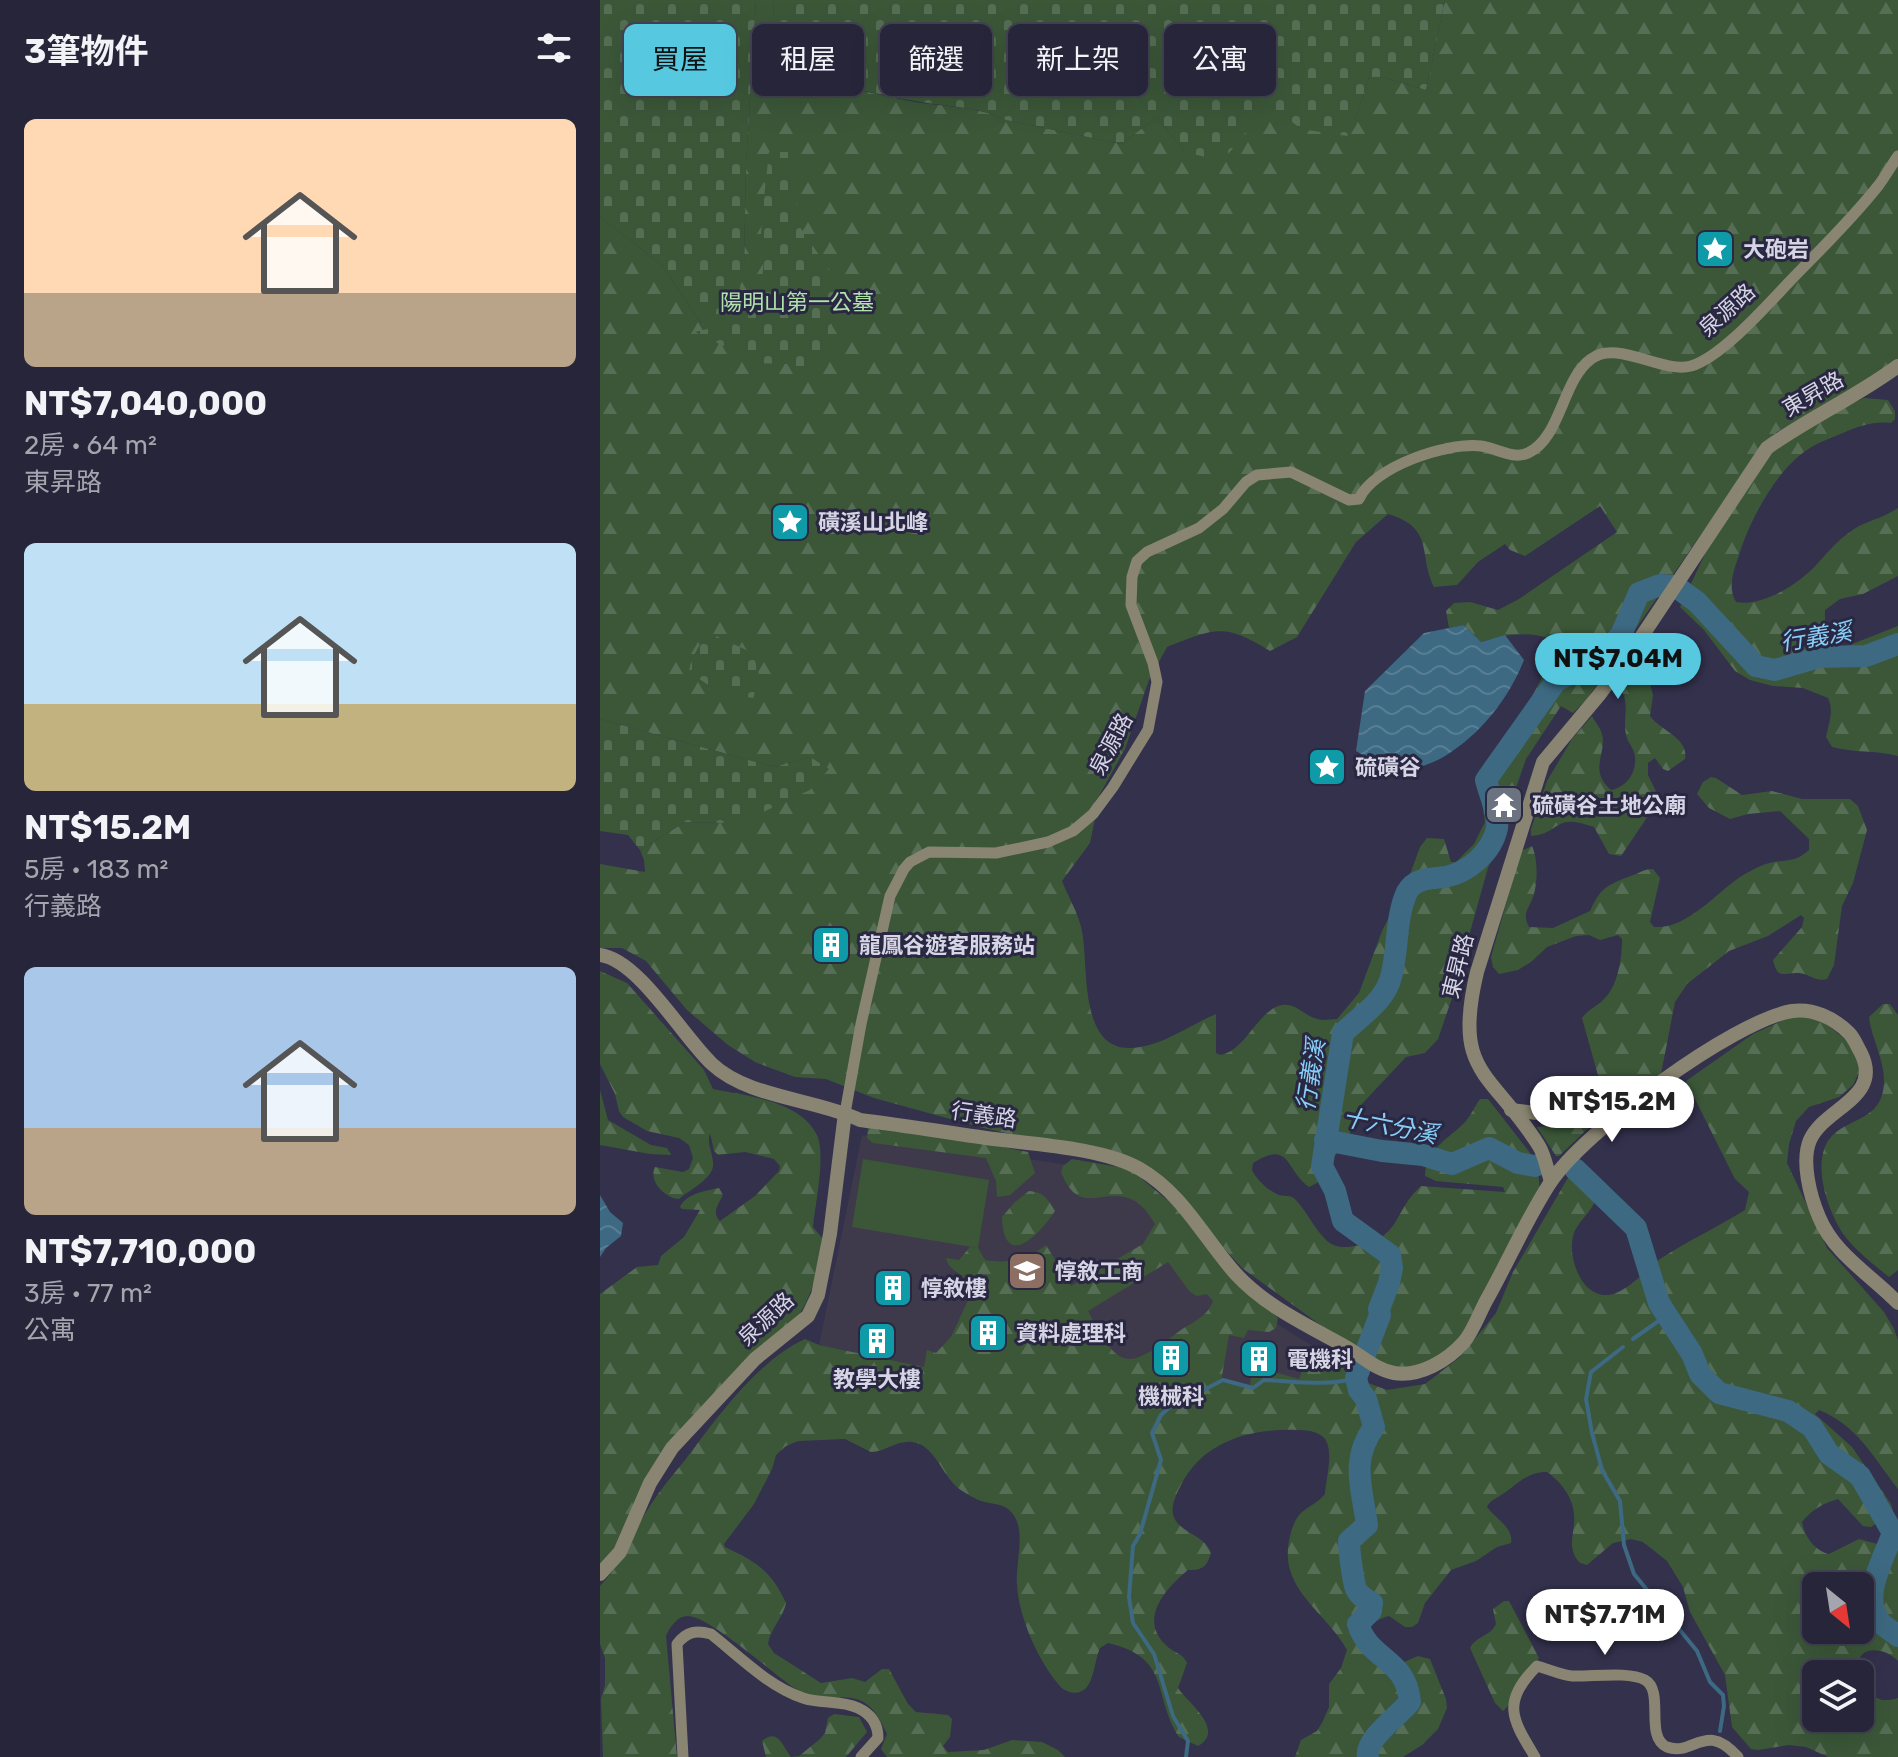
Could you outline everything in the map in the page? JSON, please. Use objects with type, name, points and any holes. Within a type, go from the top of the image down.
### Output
[{"type":"street","name":"泉源路","points":[[600,1574],[620,1552],[650,1483],[672,1448],[755,1359],[808,1316],[818,1295],[861,1024],[890,896],[904,869],[910,862],[929,852],[996,853],[1048,842],[1073,831],[1093,814],[1131,762],[1148,730],[1157,682],[1131,605],[1132,577],[1137,561],[1147,552],[1199,528],[1257,475],[1291,472],[1349,500],[1359,499],[1364,488],[1415,457],[1472,446],[1510,455],[1529,453],[1540,445],[1581,369],[1596,355],[1620,354],[1680,368],[1694,365],[1734,338],[1847,222],[1878,186],[1898,156]]},
{"type":"street","name":"東昇路","points":[[1551,1181],[1540,1148],[1487,1081],[1469,1039],[1469,1004],[1543,762],[1638,642],[1767,448],[1799,426],[1871,386],[1898,366]]},
{"type":"street","name":"行義路","points":[[600,955],[623,965],[641,979],[682,1032],[718,1069],[754,1087],[860,1120],[1037,1144],[1107,1157],[1138,1168],[1176,1196],[1235,1273],[1265,1301],[1373,1365],[1395,1373],[1414,1373],[1438,1364],[1464,1341],[1551,1181]]},
{"type":"street","points":[[1551,1181],[1590,1138],[1629,1106],[1698,1058],[1764,1018],[1795,1010],[1817,1012],[1852,1035],[1864,1059],[1866,1072],[1857,1095],[1821,1125],[1811,1138],[1806,1156],[1818,1215],[1832,1243],[1898,1303]]},
{"type":"street","points":[[1511,1110],[1554,1115],[1596,1106],[1629,1106]]},
{"type":"street","points":[[683,1757],[677,1644],[689,1633],[700,1631],[711,1634],[786,1691],[806,1700],[857,1708],[867,1714],[873,1719],[878,1738],[861,1757]]},
{"type":"street","points":[[1535,1757],[1514,1723],[1513,1705],[1528,1675],[1537,1666],[1572,1676],[1609,1675],[1645,1680],[1650,1685],[1656,1736],[1661,1744],[1682,1749],[1703,1740],[1718,1741],[1738,1757]]},
{"type":"shaded area","name":"惇敘工商","points":[[862,1135],[1124,1173],[1250,1307],[1311,1345],[1287,1413],[924,1367],[819,1345]]},
{"type":"green space","points":[[600,0],[756,0],[755,24],[752,24],[744,264],[738,299],[702,325],[662,265],[600,217]]},
{"type":"green space","points":[[756,0],[774,0],[773,24],[755,24]]},
{"type":"green space","points":[[774,0],[1445,0],[1426,90],[1382,77],[1369,77],[1347,136],[1301,129],[1270,105],[1222,161],[1185,152],[1157,117],[1121,144],[1006,120],[973,109],[891,96],[992,96],[992,24],[880,24],[880,94],[864,90],[864,24],[773,24]]},
{"type":"green space","points":[[1445,0],[1898,0],[1898,361],[1862,386],[1777,432],[1758,452],[1587,699],[1573,713],[1561,706],[1526,759],[1487,871],[1438,1039],[1425,1053],[1406,1057],[1360,1106],[1350,1133],[1317,1183],[1309,1187],[1281,1156],[1265,1156],[1253,1163],[1252,1170],[1260,1181],[1275,1193],[1296,1200],[1329,1243],[1344,1247],[1370,1242],[1389,1231],[1421,1186],[1505,1192],[1503,1187],[1436,1181],[1425,1176],[1426,1166],[1434,1151],[1466,1121],[1480,1099],[1488,1099],[1537,1162],[1540,1191],[1457,1342],[1435,1358],[1409,1370],[1392,1371],[1352,1348],[1242,1268],[1186,1207],[1136,1161],[983,1128],[874,1098],[826,1079],[795,1077],[755,1062],[728,1045],[687,1010],[646,961],[622,948],[600,948],[600,864],[645,872],[640,850],[685,822],[724,823],[810,757],[774,767],[600,719],[600,217],[662,265],[702,325],[744,264],[752,66],[752,96],[864,96],[864,91],[915,102],[973,109],[1006,120],[1121,144],[1157,117],[1185,152],[1271,105],[1301,129],[1355,121],[1369,77],[1382,77],[1426,90]],"holes":[[[1600,506],[1617,532],[1498,610],[1470,602],[1454,603],[1446,611],[1449,628],[1464,625],[1481,642],[1517,635],[1535,635],[1552,640],[1549,664],[1512,735],[1485,770],[1481,795],[1485,822],[1474,844],[1456,862],[1451,862],[1444,839],[1427,838],[1382,931],[1359,993],[1337,1019],[1320,1020],[1289,1005],[1278,1006],[1264,1016],[1237,1046],[1221,1055],[1216,1053],[1216,1014],[1163,1040],[1141,1047],[1113,1044],[1101,1034],[1089,1000],[1081,927],[1062,881],[1090,843],[1100,794],[1125,749],[1149,680],[1167,647],[1220,631],[1241,636],[1270,651],[1297,637],[1356,542],[1388,514],[1403,520],[1419,535],[1434,587],[1457,585],[1478,562],[1505,544],[1510,550],[1525,556]]]},
{"type":"green space","name":"陽明山第一公墓","points":[[769,152],[794,152],[797,223],[835,278],[846,306],[830,327],[819,356],[806,368],[758,363],[695,332],[720,325],[741,313],[756,296],[761,284],[761,233]]},
{"type":"green space","points":[[1864,398],[1888,400],[1895,411],[1895,419],[1891,423],[1861,426],[1815,445],[1790,465],[1768,493],[1751,524],[1735,567],[1732,590],[1736,602],[1746,603],[1780,592],[1809,572],[1853,530],[1898,508],[1898,576],[1863,594],[1840,599],[1825,610],[1825,651],[1832,652],[1898,626],[1898,756],[1832,747],[1826,737],[1831,712],[1828,698],[1803,688],[1773,686],[1750,680],[1735,671],[1704,630],[1680,607],[1705,554],[1748,482],[1772,452],[1809,424]]},
{"type":"green space","points":[[705,631],[753,653],[760,678],[753,698],[717,691],[689,672]]},
{"type":"green space","points":[[1640,653],[1647,656],[1649,665],[1648,676],[1653,695],[1650,716],[1679,740],[1685,752],[1685,759],[1668,771],[1655,758],[1648,763],[1648,775],[1661,802],[1621,856],[1609,854],[1594,827],[1581,823],[1564,822],[1531,836],[1547,781],[1572,739],[1592,716],[1602,734],[1599,769],[1604,783],[1611,790],[1631,776],[1635,765],[1634,752],[1626,735],[1624,695],[1615,681]]},
{"type":"green space","points":[[600,719],[774,767],[810,757],[829,769],[810,790],[759,814],[724,823],[685,822],[640,850],[628,835],[600,831]]},
{"type":"green space","points":[[1711,777],[1742,795],[1772,791],[1802,799],[1850,799],[1858,806],[1867,830],[1853,883],[1842,906],[1834,965],[1827,979],[1823,980],[1777,971],[1773,960],[1802,927],[1804,918],[1801,915],[1768,936],[1729,951],[1687,984],[1675,1002],[1661,1074],[1626,1088],[1604,1087],[1582,1018],[1612,988],[1620,964],[1622,939],[1618,935],[1600,940],[1589,935],[1576,936],[1547,947],[1518,970],[1499,974],[1493,967],[1491,957],[1521,851],[1532,846],[1536,864],[1535,891],[1526,915],[1529,927],[1553,928],[1590,911],[1609,886],[1653,869],[1660,878],[1650,922],[1654,927],[1678,923],[1700,910],[1748,872],[1770,863],[1797,858],[1809,850],[1809,839],[1780,811],[1730,819],[1709,808],[1697,794],[1703,782]]},
{"type":"green space","points":[[600,971],[627,983],[704,1070],[713,1089],[771,1102],[798,1114],[809,1123],[817,1135],[820,1155],[813,1227],[822,1238],[816,1278],[800,1314],[694,1415],[614,1549],[600,1565],[600,1294],[637,1267],[658,1265],[661,1256],[684,1237],[700,1210],[682,1209],[680,1207],[687,1199],[697,1193],[719,1188],[723,1195],[716,1211],[720,1221],[755,1196],[779,1171],[780,1166],[774,1159],[745,1152],[718,1155],[710,1133],[713,1166],[709,1176],[679,1199],[668,1196],[659,1188],[654,1178],[655,1167],[683,1172],[689,1169],[693,1158],[689,1145],[679,1138],[647,1131],[623,1117],[619,1111],[615,1094],[600,1064]]},
{"type":"green space","points":[[1883,1004],[1890,1004],[1898,1015],[1898,1270],[1889,1277],[1844,1235],[1827,1198],[1822,1169],[1827,1143],[1835,1133],[1874,1108],[1882,1095],[1884,1075],[1869,1017]]},
{"type":"green space","points":[[1793,1016],[1813,1017],[1830,1027],[1846,1040],[1857,1056],[1859,1072],[1853,1085],[1839,1097],[1809,1107],[1796,1121],[1787,1163],[1827,1248],[1884,1312],[1898,1340],[1898,1489],[1854,1433],[1819,1410],[1815,1414],[1852,1447],[1893,1511],[1871,1527],[1863,1526],[1838,1499],[1818,1508],[1802,1522],[1811,1542],[1829,1554],[1859,1539],[1881,1545],[1898,1538],[1898,1661],[1877,1650],[1864,1653],[1859,1660],[1802,1660],[1802,1732],[1874,1732],[1874,1696],[1884,1700],[1898,1698],[1898,1757],[1828,1757],[1806,1747],[1789,1745],[1751,1749],[1732,1727],[1725,1675],[1690,1612],[1683,1587],[1667,1561],[1643,1542],[1631,1539],[1613,1543],[1587,1565],[1580,1563],[1572,1545],[1574,1521],[1571,1502],[1561,1485],[1547,1472],[1527,1477],[1488,1505],[1510,1533],[1511,1543],[1451,1570],[1425,1603],[1418,1623],[1412,1627],[1405,1627],[1389,1616],[1377,1621],[1369,1630],[1367,1638],[1390,1668],[1418,1656],[1430,1659],[1446,1699],[1447,1708],[1438,1729],[1422,1745],[1403,1757],[1295,1757],[1301,1740],[1317,1731],[1323,1721],[1329,1707],[1329,1684],[1341,1668],[1347,1650],[1300,1591],[1289,1564],[1288,1545],[1295,1522],[1300,1514],[1325,1494],[1328,1444],[1322,1436],[1312,1432],[1280,1430],[1246,1435],[1215,1448],[1190,1470],[1174,1503],[1176,1520],[1203,1542],[1211,1553],[1204,1567],[1188,1570],[1171,1586],[1154,1616],[1159,1638],[1187,1663],[1178,1688],[1207,1725],[1206,1740],[1198,1746],[1179,1737],[1151,1668],[1128,1650],[1108,1643],[1100,1648],[1091,1680],[1080,1692],[1065,1690],[1059,1685],[1037,1651],[1021,1611],[1017,1585],[1019,1528],[1009,1510],[978,1500],[958,1488],[932,1454],[920,1444],[901,1443],[871,1452],[845,1439],[798,1441],[786,1446],[776,1455],[754,1504],[724,1544],[762,1568],[786,1603],[769,1639],[768,1644],[774,1653],[821,1683],[852,1678],[865,1682],[882,1669],[889,1669],[908,1704],[916,1712],[948,1715],[952,1719],[950,1737],[943,1746],[948,1752],[984,1750],[1012,1740],[1042,1742],[1065,1757],[887,1757],[881,1749],[887,1734],[868,1705],[859,1700],[812,1695],[797,1690],[712,1626],[684,1616],[677,1620],[666,1636],[677,1757],[603,1757],[601,1699],[605,1685],[605,1658],[600,1644],[600,1586],[620,1560],[654,1500],[710,1426],[770,1361],[805,1339],[819,1345],[924,1367],[927,1350],[936,1353],[951,1337],[971,1294],[968,1281],[948,1264],[946,1258],[959,1260],[970,1247],[978,1248],[985,1260],[1002,1261],[1017,1260],[1046,1245],[1071,1286],[1143,1244],[1155,1224],[1146,1211],[1138,1203],[1124,1197],[1085,1198],[1076,1194],[1061,1172],[1072,1159],[1130,1169],[1179,1210],[1278,1318],[1276,1328],[1269,1332],[1248,1330],[1244,1338],[1229,1335],[1221,1382],[1250,1387],[1251,1376],[1260,1378],[1263,1369],[1299,1379],[1311,1345],[1340,1360],[1368,1383],[1387,1390],[1425,1384],[1460,1357],[1496,1313],[1513,1272],[1569,1176],[1573,1175],[1595,1201],[1573,1236],[1576,1268],[1587,1287],[1605,1295],[1622,1290],[1660,1259],[1745,1210],[1749,1192],[1735,1179],[1686,1081],[1753,1034]],"holes":[[[1168,1262],[1190,1292],[1197,1296],[1207,1294],[1213,1301],[1208,1311],[1137,1358],[1127,1359],[1118,1355],[1099,1332],[1088,1311]]]},
{"type":"green space","points":[[600,1090],[608,1120],[651,1145],[667,1148],[671,1155],[600,1145]]},
{"type":"green space","points":[[1600,1117],[1559,1156],[1537,1127],[1569,1124]]},
{"type":"green space","points":[[874,1122],[1028,1152],[1035,1173],[1010,1195],[997,1197],[996,1181],[986,1158],[873,1143],[867,1138],[868,1126]]},
{"type":"green space","points":[[863,1159],[989,1180],[978,1248],[852,1227]]},
{"type":"green space","points":[[1029,1191],[1045,1197],[1055,1211],[1032,1238],[1016,1245],[1009,1242],[1004,1233],[1002,1217]]},
{"type":"green space","points":[[1509,1601],[1539,1658],[1503,1711],[1495,1703],[1470,1648],[1494,1628],[1493,1609]]},
{"type":"green space","points":[[834,1714],[859,1717],[867,1732],[846,1757],[791,1757],[799,1756],[820,1739],[825,1733],[828,1718]]},
{"type":"green space","points":[[767,1737],[776,1737],[791,1757],[766,1757],[762,1741]]},
{"type":"water","points":[[1464,625],[1481,642],[1505,635],[1524,660],[1502,701],[1482,726],[1445,756],[1398,775],[1356,751],[1365,691],[1424,633]]},
{"type":"water","points":[[600,1195],[610,1212],[623,1223],[621,1236],[600,1257]]},
{"type":"waterway","name":"行義溪","points":[[1368,1757],[1368,1750],[1376,1736],[1410,1702],[1402,1676],[1371,1646],[1358,1624],[1371,1611],[1372,1603],[1356,1589],[1349,1545],[1349,1541],[1367,1525],[1360,1463],[1362,1451],[1374,1427],[1356,1378],[1380,1315],[1379,1309],[1392,1268],[1390,1255],[1343,1221],[1335,1191],[1322,1166],[1343,1033],[1375,1004],[1389,983],[1400,915],[1407,892],[1419,881],[1462,871],[1484,853],[1497,828],[1486,780],[1556,681],[1598,660],[1621,635],[1639,593],[1660,585],[1675,586],[1697,602],[1756,666],[1775,670],[1819,657],[1866,656],[1898,644]]},
{"type":"waterway","name":"十六分溪","points":[[1325,1140],[1423,1155],[1452,1164],[1489,1148],[1518,1163],[1535,1166]]},
{"type":"waterway","name":"十六分溪","points":[[1575,1169],[1636,1228],[1659,1303],[1692,1354],[1700,1374],[1719,1393],[1788,1411],[1812,1427],[1829,1454],[1860,1476],[1893,1533],[1876,1576],[1872,1599],[1878,1619],[1898,1636]]},
{"type":"waterway","points":[[1633,1339],[1667,1315]]},
{"type":"waterway","points":[[1623,1347],[1591,1372],[1586,1399],[1592,1433],[1602,1470],[1620,1501],[1624,1545],[1634,1574],[1697,1651],[1710,1682],[1723,1695],[1720,1731]]},
{"type":"waterway","points":[[1188,1398],[1223,1380],[1253,1388],[1264,1380],[1322,1383],[1356,1378]]},
{"type":"waterway","points":[[1174,1403],[1161,1415],[1152,1433],[1161,1460],[1140,1534],[1133,1546],[1129,1597],[1133,1623],[1154,1654],[1173,1716],[1188,1741],[1186,1757]]},
{"type":"place","name":"大砲岩","points":[[1715,249]]},
{"type":"place","name":"磺溪山北峰","points":[[790,522]]},
{"type":"place","name":"硫磺谷","points":[[1327,767]]},
{"type":"place","name":"硫磺谷土地公廟","points":[[1504,805]]},
{"type":"place","name":"龍鳳谷遊客服務站","points":[[831,945]]},
{"type":"place","name":"惇敘工商","points":[[1027,1271]]},
{"type":"place","name":"惇敘樓","points":[[893,1288]]},
{"type":"place","name":"資料處理科","points":[[988,1333]]},
{"type":"place","name":"教學大樓","points":[[877,1341]]},
{"type":"place","name":"機械科","points":[[1171,1358]]},
{"type":"place","name":"電機科","points":[[1259,1359]]}]
